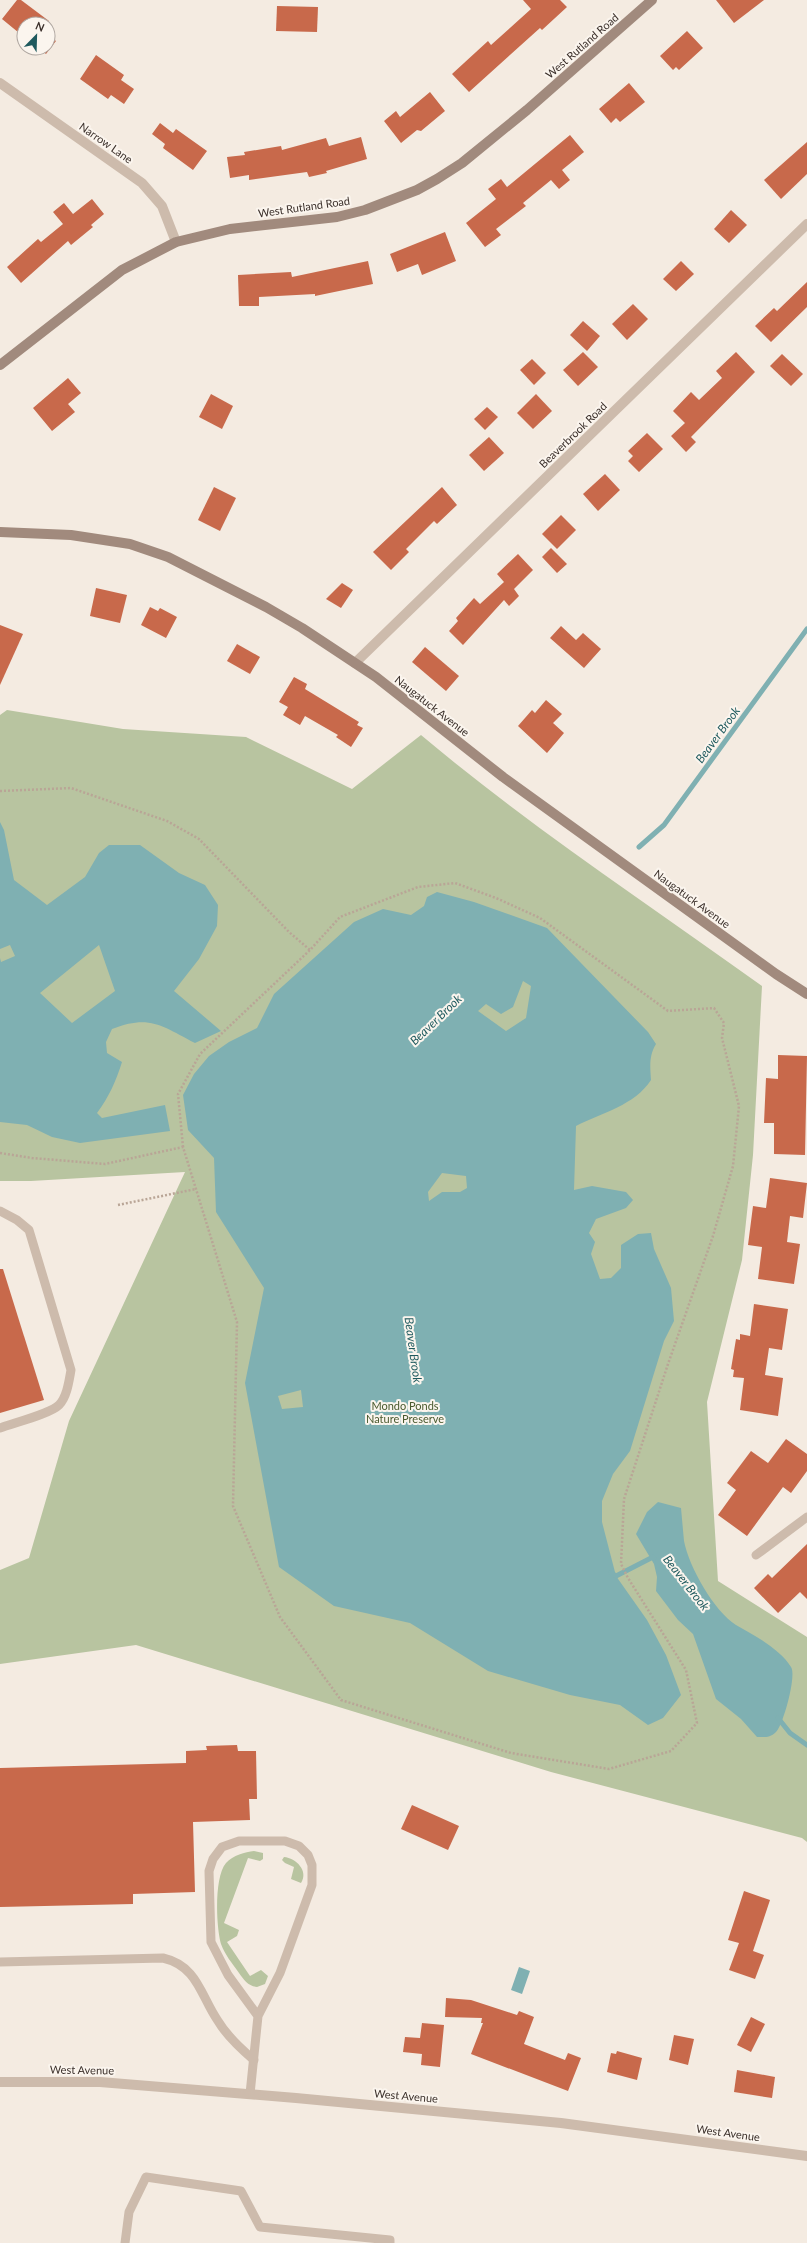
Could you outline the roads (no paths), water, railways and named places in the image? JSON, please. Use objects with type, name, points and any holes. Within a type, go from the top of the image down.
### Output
[{"type":"main road","name":"West Rutland Road","points":[[0,366],[122,270],[176,242],[230,229],[337,217],[365,210],[417,190],[462,163],[527,110],[652,0]]},
{"type":"main road","name":"Naugatuck Avenue","points":[[0,532],[71,535],[130,544],[149,550],[194,570],[266,607],[356,663],[545,808],[776,974],[807,994]]},
{"type":"street","name":"Narrow Lane","points":[[0,83],[142,183],[162,206],[176,242]]},
{"type":"street","name":"Beaverbrook Road","points":[[356,663],[807,224]]},
{"type":"street","name":"West Avenue","points":[[0,2082],[100,2082],[250,2094],[560,2123],[807,2156]]},
{"type":"lane","points":[[0,1211],[17,1220],[29,1230],[71,1370],[67,1389],[59,1406],[33,1417],[0,1428]]},
{"type":"lane","points":[[756,1555],[807,1517]]},
{"type":"lane","points":[[250,2094],[258,2016],[280,1973],[312,1885],[312,1865],[308,1855],[299,1846],[285,1841],[239,1841],[222,1847],[213,1859],[209,1870],[211,1942],[228,1974],[258,2016]]},
{"type":"lane","points":[[0,1962],[164,1958],[174,1960],[183,1966],[195,1981],[206,1997],[217,2021],[238,2045],[254,2060]]},
{"type":"lane","points":[[124,2243],[129,2212],[146,2178],[241,2191],[260,2227],[390,2240],[390,2243]]},
{"type":"water","points":[[0,822],[4,830],[14,880],[47,905],[85,877],[99,853],[109,845],[140,845],[179,873],[205,885],[218,905],[217,926],[199,959],[174,991],[221,1031],[195,1043],[164,1027],[146,1022],[136,1022],[112,1029],[106,1042],[107,1053],[122,1062],[112,1089],[97,1113],[102,1118],[165,1105],[170,1131],[80,1143],[52,1137],[27,1125],[0,1122],[0,958],[1,962],[15,956],[10,945],[0,949]],"holes":[[[99,945],[115,991],[72,1023],[40,993]]]},
{"type":"water","points":[[437,892],[474,902],[547,928],[648,1032],[656,1044],[651,1057],[651,1080],[644,1089],[617,1108],[576,1126],[574,1190],[592,1186],[626,1192],[633,1200],[626,1208],[596,1219],[589,1233],[595,1242],[591,1254],[600,1279],[611,1278],[621,1268],[621,1245],[638,1234],[651,1233],[654,1249],[671,1288],[674,1321],[664,1341],[630,1451],[613,1474],[602,1501],[602,1522],[616,1576],[647,1620],[666,1655],[681,1695],[663,1718],[648,1725],[620,1705],[570,1695],[488,1671],[410,1623],[334,1606],[279,1567],[245,1383],[264,1288],[216,1212],[214,1158],[188,1130],[183,1095],[194,1074],[209,1056],[229,1042],[257,1028],[274,994],[354,922],[383,909],[411,915],[424,906],[427,897]],"holes":[[[523,981],[531,986],[526,1018],[506,1031],[478,1011],[486,1004],[501,1014],[513,1007]],[[442,1173],[466,1176],[467,1188],[460,1192],[442,1192],[429,1201],[428,1192]],[[301,1390],[303,1407],[282,1409],[278,1396]]]},
{"type":"water","points":[[658,1502],[681,1508],[684,1541],[691,1563],[704,1588],[719,1610],[736,1625],[774,1648],[791,1667],[791,1690],[779,1728],[772,1735],[767,1737],[757,1737],[741,1719],[716,1699],[693,1634],[678,1620],[656,1591],[657,1577],[654,1564],[636,1534],[647,1512]]},
{"type":"water","points":[[519,1967],[530,1971],[522,1994],[511,1990]]},
{"type":"waterway","name":"Beaver Brook","points":[[639,847],[664,825],[807,629]]},
{"type":"waterway","name":"Beaver Brook","points":[[611,1573],[616,1576],[653,1557],[654,1558]]},
{"type":"waterway","name":"Beaver Brook","points":[[778,1718],[790,1733],[807,1745]]},
{"type":"park label","name":"Mondo Ponds Nature Preserve","points":[[405,1412]]}]
